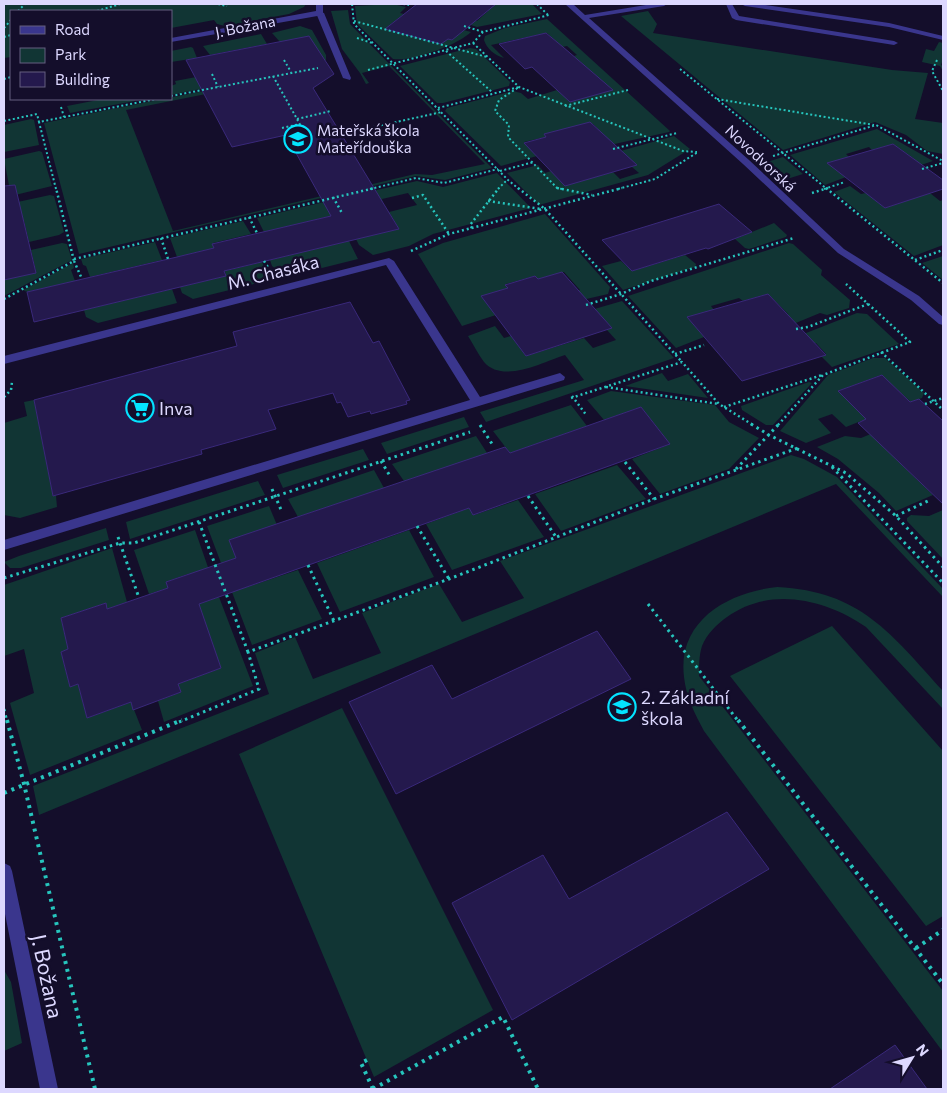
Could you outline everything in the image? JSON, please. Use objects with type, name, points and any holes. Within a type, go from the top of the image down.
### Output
[{"type":"street","points":[[319,4],[320,13],[342,63],[346,77]]},
{"type":"street","points":[[584,17],[664,4]]},
{"type":"street","points":[[729,4],[736,18],[894,43]]},
{"type":"street","points":[[746,4],[889,25],[943,38]]},
{"type":"street","name":"Novodvorská","points":[[573,7],[746,162],[841,251],[915,298],[943,322]]},
{"type":"street","name":"J. Božana","points":[[172,40],[320,13]]},
{"type":"street","points":[[389,260],[477,402]]},
{"type":"street","name":"M. Chasáka","points":[[4,360],[389,260]]},
{"type":"street","points":[[4,545],[560,377]]},
{"type":"street","name":"J. Božana","points":[[4,871],[49,1089]]},
{"type":"path","points":[[100,10],[120,4]]},
{"type":"path","points":[[352,4],[354,21],[508,180],[544,209],[719,404],[769,435],[846,473],[896,516],[943,567]]},
{"type":"path","points":[[403,4],[409,5]]},
{"type":"path","points":[[537,4],[548,15]]},
{"type":"path","points":[[464,26],[483,32],[573,7]]},
{"type":"path","points":[[354,21],[488,57]]},
{"type":"path","points":[[346,77],[390,65],[394,62],[473,43],[483,32]]},
{"type":"path","points":[[389,260],[449,234],[656,179],[698,152],[683,151],[651,140],[519,87],[473,43]]},
{"type":"path","points":[[446,50],[493,93]]},
{"type":"path","points":[[939,56],[932,71],[943,91]]},
{"type":"path","points":[[284,60],[291,72]]},
{"type":"path","points":[[172,96],[342,63]]},
{"type":"path","points":[[679,68],[943,283]]},
{"type":"path","points":[[212,74],[218,87]]},
{"type":"path","points":[[273,76],[302,128]]},
{"type":"path","points":[[438,108],[519,87]]},
{"type":"path","points":[[519,87],[499,100],[495,111],[509,125],[508,137],[557,188],[595,195]]},
{"type":"path","points":[[564,106],[628,90]]},
{"type":"path","points":[[717,99],[797,110],[876,125],[943,162]]},
{"type":"path","points":[[39,122],[141,100]]},
{"type":"path","points":[[61,107],[64,117]]},
{"type":"path","points":[[297,119],[332,111]]},
{"type":"path","points":[[346,133],[442,112]]},
{"type":"path","points":[[4,121],[36,114],[74,260],[82,279]]},
{"type":"path","points":[[282,128],[300,124]]},
{"type":"path","points":[[746,162],[876,125]]},
{"type":"path","points":[[613,149],[677,133]]},
{"type":"path","points":[[4,299],[74,260],[416,178],[444,183],[533,162]]},
{"type":"path","points":[[922,169],[943,162]]},
{"type":"path","points":[[472,228],[470,225],[488,200],[504,180],[508,180]]},
{"type":"path","points":[[787,200],[845,182]]},
{"type":"path","points":[[412,198],[423,195],[449,234]]},
{"type":"path","points":[[333,198],[342,213]]},
{"type":"path","points":[[488,200],[544,209]]},
{"type":"path","points":[[250,217],[257,233]]},
{"type":"path","points":[[161,238],[168,259]]},
{"type":"path","points":[[586,305],[621,294],[651,281],[795,238]]},
{"type":"path","points":[[915,260],[943,250]]},
{"type":"path","points":[[796,329],[808,327],[868,304]]},
{"type":"path","points":[[724,407],[823,375],[910,342]]},
{"type":"path","points":[[675,354],[704,345]]},
{"type":"path","points":[[881,352],[943,410]]},
{"type":"path","points":[[564,401],[682,362]]},
{"type":"path","points":[[734,471],[823,375]]},
{"type":"path","points":[[560,377],[587,416]]},
{"type":"path","points":[[606,387],[719,404]]},
{"type":"path","points":[[4,392],[11,390]]},
{"type":"path","points":[[925,404],[943,398]]},
{"type":"path","points":[[4,578],[120,544],[134,543],[491,425]]},
{"type":"path","points":[[248,652],[798,448]]},
{"type":"path","points":[[625,462],[654,500]]},
{"type":"path","points":[[830,465],[943,583]]},
{"type":"path","points":[[528,496],[556,537]]},
{"type":"path","points":[[896,516],[928,502]]},
{"type":"path","points":[[111,512],[139,598]]},
{"type":"path","points":[[4,792],[259,689],[248,652],[200,522]]},
{"type":"path","points":[[417,526],[449,579]]},
{"type":"path","points":[[308,565],[334,621]]},
{"type":"path","points":[[648,604],[943,984]]},
{"type":"path","points":[[4,709],[24,784],[95,1089]]},
{"type":"path","points":[[916,948],[943,930]]},
{"type":"path","points":[[367,1060],[361,1062],[373,1089],[503,1018],[538,1089]]},
{"type":"green space","points":[[4,4],[306,4],[304,7],[289,14],[225,26],[217,24],[214,20],[172,28],[172,10],[10,10],[10,57],[4,58]]},
{"type":"green space","points":[[393,4],[406,7],[400,13],[404,14],[391,24],[425,40],[440,44],[460,29],[471,32],[456,42],[434,51],[411,58],[393,59],[357,24],[355,6]]},
{"type":"green space","points":[[472,4],[532,4],[542,14],[477,27],[468,24],[473,20],[477,21],[488,11]]},
{"type":"green space","points":[[348,10],[350,24],[492,168],[445,180],[416,176],[79,254],[44,123],[158,100],[172,100],[172,97],[270,78],[271,81],[126,110],[173,231],[415,174],[432,175],[485,164],[389,66],[362,73],[369,83],[366,84],[342,49],[331,11]]},
{"type":"green space","points":[[648,11],[657,24],[653,33],[892,70],[928,73],[915,119],[943,123],[943,154],[927,151],[906,135],[875,122],[783,150],[621,16]]},
{"type":"green space","points":[[547,19],[670,131],[610,145],[607,138],[593,124],[544,134],[546,137],[524,142],[537,156],[501,166],[445,111],[447,108],[513,91],[521,93],[528,99],[557,90],[612,90],[574,56],[577,55],[567,46],[562,47],[547,33],[491,45],[504,58],[491,51],[484,40],[485,36],[505,28]]},
{"type":"green space","points":[[300,26],[312,30],[326,55],[326,60],[319,66],[318,49],[280,42],[272,33]]},
{"type":"green space","points":[[261,34],[267,44],[210,55],[203,46]]},
{"type":"green space","points":[[939,42],[943,43],[941,65],[943,66],[943,71],[940,66],[922,62],[926,49],[934,51]]},
{"type":"green space","points":[[191,47],[197,58],[172,62],[172,51]]},
{"type":"green space","points":[[470,48],[476,49],[510,82],[509,86],[437,103],[400,66]]},
{"type":"green space","points":[[207,75],[210,87],[172,95],[172,86],[176,84],[175,81]]},
{"type":"green space","points":[[98,100],[135,101],[70,113],[67,106]]},
{"type":"green space","points":[[34,120],[39,145],[4,152],[4,125]]},
{"type":"green space","points":[[877,129],[933,161],[918,166],[913,158],[893,144],[872,150],[869,147],[846,154],[849,157],[828,163],[846,177],[825,185],[790,155]]},
{"type":"green space","points":[[674,136],[690,149],[648,175],[539,205],[507,173],[538,165],[545,173],[551,171],[565,185],[613,172],[620,179],[639,173],[632,167],[636,165],[617,152]]},
{"type":"green space","points":[[39,151],[42,152],[52,186],[11,196],[4,159]]},
{"type":"green space","points":[[783,157],[803,174],[787,179],[767,162]]},
{"type":"green space","points":[[497,173],[531,208],[433,234],[409,246],[373,255],[359,245],[356,239],[399,229],[389,212],[417,205],[408,193],[382,199],[383,203],[348,212],[341,198],[417,181],[443,187]]},
{"type":"green space","points":[[850,186],[861,194],[866,193],[885,208],[930,193],[940,201],[943,200],[943,245],[914,256],[834,192]]},
{"type":"green space","points":[[50,195],[54,196],[64,232],[59,235],[29,242],[24,221],[17,223],[13,203]]},
{"type":"green space","points":[[328,201],[335,215],[264,232],[257,218]]},
{"type":"green space","points":[[545,214],[610,287],[608,294],[582,300],[575,292],[580,290],[564,272],[538,279],[535,276],[506,284],[508,288],[482,296],[496,315],[462,326],[418,254],[443,243]]},
{"type":"green space","points":[[243,221],[251,234],[213,243],[214,248],[177,257],[170,238]]},
{"type":"green space","points":[[774,223],[787,235],[786,237],[749,249],[745,248],[735,239]]},
{"type":"green space","points":[[349,241],[358,259],[286,277],[272,266],[270,260]]},
{"type":"green space","points":[[155,242],[162,260],[90,277],[81,259]]},
{"type":"green space","points":[[62,243],[67,244],[72,260],[4,296],[4,280],[36,272],[31,250]]},
{"type":"green space","points":[[789,243],[793,244],[822,270],[821,275],[850,300],[849,308],[827,315],[820,313],[791,325],[788,314],[768,294],[743,301],[739,298],[711,306],[714,310],[688,317],[704,337],[676,348],[628,296]]},
{"type":"green space","points":[[685,255],[696,264],[695,267],[623,290],[602,266],[621,261],[632,271]]},
{"type":"green space","points":[[943,256],[943,280],[922,263]]},
{"type":"green space","points":[[262,262],[270,280],[193,299],[182,293],[180,287],[226,276],[225,271]]},
{"type":"green space","points":[[73,263],[74,268],[71,270],[75,281],[27,292],[23,290]]},
{"type":"green space","points":[[172,289],[177,303],[98,323],[86,317],[84,310]]},
{"type":"green space","points":[[622,301],[674,358],[486,422],[480,412],[584,380],[565,355],[535,366],[512,371],[492,368],[484,362],[468,336],[495,326],[504,338],[511,336],[526,356],[584,338],[593,348],[616,340],[607,330],[612,328],[603,318],[591,310]]},
{"type":"green space","points":[[857,313],[867,314],[899,344],[832,367],[821,356],[826,354],[816,343],[810,345],[801,335]]},
{"type":"green space","points":[[873,358],[885,358],[924,393],[922,398],[911,402],[881,375],[838,391],[866,419],[846,427],[832,414],[818,419],[831,433],[806,443],[780,431],[828,375]]},
{"type":"green space","points":[[662,373],[668,381],[688,374],[708,398],[625,386]]},
{"type":"green space","points":[[809,382],[812,383],[773,425],[766,425],[742,410],[741,406]]},
{"type":"green space","points":[[611,391],[715,405],[729,422],[759,438],[729,469],[660,494],[632,459],[670,444],[641,407],[604,420],[587,400]]},
{"type":"green space","points":[[34,400],[53,496],[56,496],[57,507],[20,518],[4,515],[4,423],[27,416],[24,402]]},
{"type":"green space","points":[[571,405],[587,426],[510,453],[493,431]]},
{"type":"green space","points":[[464,417],[469,427],[387,454],[381,443]]},
{"type":"green space","points":[[878,431],[901,464],[933,495],[896,511],[879,493],[838,459],[817,447],[845,436],[861,438]]},
{"type":"green space","points":[[476,436],[491,459],[404,481],[392,464]]},
{"type":"green space","points":[[363,449],[369,460],[283,488],[277,475]]},
{"type":"green space","points":[[791,455],[804,459],[837,477],[943,589],[943,597],[836,484],[39,815],[33,786],[269,694],[255,653],[295,637],[313,679],[381,653],[362,613],[439,584],[462,622],[524,598],[500,561]]},
{"type":"green space","points":[[617,465],[646,499],[561,531],[535,494]]},
{"type":"green space","points":[[374,470],[384,488],[298,517],[288,499]]},
{"type":"green space","points":[[258,481],[265,495],[130,539],[126,522]]},
{"type":"green space","points":[[518,500],[544,537],[452,570],[426,524],[469,508],[474,515]]},
{"type":"green space","points":[[269,506],[277,525],[247,587],[298,570],[322,619],[252,645],[207,526]]},
{"type":"green space","points":[[943,510],[943,559],[907,521],[907,518],[911,515],[929,516]]},
{"type":"green space","points":[[106,528],[109,540],[21,568],[10,568],[4,562],[19,556]]},
{"type":"green space","points":[[195,530],[210,573],[188,574],[166,582],[168,588],[149,594],[134,550]]},
{"type":"green space","points":[[409,530],[434,577],[340,612],[317,563]]},
{"type":"green space","points":[[112,548],[127,602],[107,609],[106,603],[61,618],[68,649],[61,652],[70,687],[78,684],[87,718],[131,702],[142,730],[30,775],[10,703],[34,693],[24,649],[4,656],[4,585]]},
{"type":"green space","points":[[777,587],[806,590],[831,597],[853,607],[872,619],[890,634],[943,691],[943,709],[866,627],[833,609],[797,600],[779,599],[744,607],[727,617],[712,630],[706,638],[700,653],[699,676],[943,991],[943,1052],[704,731],[689,698],[684,677],[684,657],[689,640],[698,625],[710,612],[741,595]]},
{"type":"green space","points":[[219,597],[253,686],[164,722],[158,701],[181,692],[178,684],[221,668],[198,604]]},
{"type":"green space","points":[[832,626],[943,751],[943,916],[926,926],[730,676]]},
{"type":"green space","points":[[342,708],[493,1010],[374,1077],[239,754]]},
{"type":"green space","points":[[4,970],[11,982],[22,1043],[4,1051]]},
{"type":"building","points":[[417,4],[496,4],[452,40],[448,39],[441,44],[385,29]]},
{"type":"building","points":[[546,33],[613,90],[570,102],[532,67],[525,69],[499,44]]},
{"type":"building","points":[[309,36],[334,74],[313,88],[399,229],[224,271],[226,276],[34,322],[27,292],[214,248],[212,244],[331,216],[286,135],[232,147],[186,60]]},
{"type":"building","points":[[590,122],[637,165],[565,186],[524,143],[546,137],[544,134]]},
{"type":"building","points":[[893,144],[943,180],[943,189],[885,208],[827,163]]},
{"type":"building","points":[[15,185],[36,273],[4,280],[4,186]]},
{"type":"building","points":[[719,204],[752,232],[708,249],[706,248],[632,271],[602,240]]},
{"type":"building","points":[[562,272],[612,328],[526,356],[481,296],[508,288],[505,285],[535,276],[538,279]]},
{"type":"building","points":[[768,294],[826,355],[742,381],[687,317]]},
{"type":"building","points":[[350,302],[373,343],[379,341],[410,400],[406,401],[407,404],[371,414],[370,411],[348,417],[341,402],[337,403],[333,393],[268,410],[276,429],[201,450],[202,454],[53,496],[34,400],[237,346],[233,332]]},
{"type":"building","points":[[882,375],[910,402],[919,399],[943,421],[943,504],[858,423],[866,419],[838,391]]},
{"type":"building","points":[[641,407],[670,444],[473,515],[469,508],[199,604],[221,668],[178,684],[181,692],[133,710],[131,702],[87,718],[78,684],[70,687],[61,652],[68,649],[61,618],[106,603],[107,609],[168,588],[166,582],[236,558],[229,540],[505,447],[510,453]]},
{"type":"building","points":[[597,631],[631,679],[396,794],[349,702],[432,665],[452,699]]},
{"type":"building","points":[[727,812],[769,869],[512,1020],[452,903],[543,855],[569,899]]},
{"type":"building","points":[[895,1045],[927,1089],[830,1089]]},
{"type":"place","name":"Mateřská škola Mateřídouška","points":[[298,139]]},
{"type":"place","name":"Inva","points":[[140,408]]},
{"type":"place","name":"2. Základní škola","points":[[622,707]]}]
